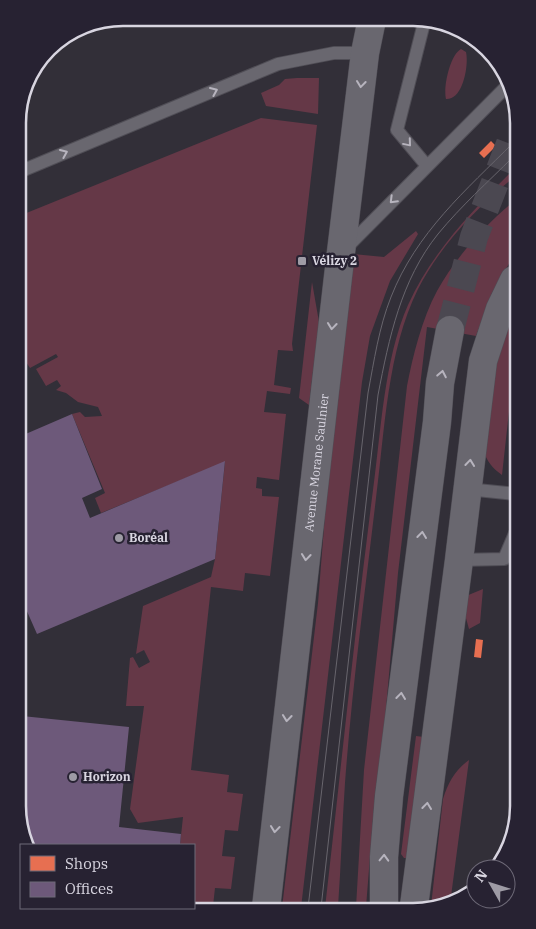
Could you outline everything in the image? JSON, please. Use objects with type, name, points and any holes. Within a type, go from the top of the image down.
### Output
[{"type":"main road","name":"Avenue Morane Saulnier","points":[[267,903],[340,254],[365,53],[371,26]]},
{"type":"main road","points":[[414,903],[459,560],[482,361],[500,309],[510,288]]},
{"type":"main road","points":[[384,903],[384,857],[389,796],[437,422],[440,383],[450,330]]},
{"type":"lane","points":[[423,27],[397,130],[427,166]]},
{"type":"lane","points":[[26,169],[278,64],[334,53],[365,53]]},
{"type":"lane","points":[[340,254],[504,89]]},
{"type":"lane","points":[[467,490],[510,494]]},
{"type":"lane","points":[[459,560],[504,559],[510,545]]},
{"type":"shaded area","points":[[461,49],[466,52],[467,65],[461,88],[452,98],[446,99],[448,72],[457,52]]},
{"type":"shaded area","points":[[319,78],[318,114],[266,106],[261,93],[279,85],[285,79]]},
{"type":"shaded area","points":[[261,118],[317,125],[292,344],[293,351],[278,350],[274,385],[291,388],[290,394],[267,391],[264,412],[286,414],[279,480],[257,477],[256,488],[262,489],[262,496],[279,497],[270,576],[245,573],[243,591],[211,587],[191,770],[229,775],[227,792],[243,794],[238,831],[225,830],[222,856],[235,857],[231,889],[215,888],[213,903],[195,903],[195,844],[180,844],[183,817],[138,823],[130,809],[144,706],[126,706],[130,658],[133,657],[139,668],[150,662],[144,650],[136,654],[143,606],[211,577],[215,559],[225,462],[101,513],[95,498],[105,493],[72,414],[80,412],[85,417],[102,416],[98,407],[78,402],[66,393],[56,390],[61,386],[57,380],[46,386],[36,369],[58,357],[56,354],[30,368],[26,362],[26,213]]},
{"type":"shaded area","points":[[510,173],[510,181],[472,215],[448,243],[427,273],[408,313],[393,365],[385,418],[355,676],[345,783],[338,903],[326,903],[354,646],[388,372],[400,326],[418,286],[429,267],[454,233]]},
{"type":"shaded area","points":[[510,205],[510,262],[492,293],[476,336],[427,327],[398,573],[384,731],[375,794],[366,903],[356,903],[364,770],[407,386],[419,337],[437,291],[471,243]]},
{"type":"shaded area","points":[[416,231],[418,234],[390,281],[370,336],[362,382],[302,903],[283,903],[318,603],[327,489],[353,254],[384,257]]},
{"type":"shaded area","points":[[312,282],[319,322],[309,405],[299,398]]},
{"type":"shaded area","points":[[510,326],[510,402],[502,475],[490,464],[483,450],[497,355],[504,334]]},
{"type":"shaded area","points":[[483,589],[480,623],[469,629],[464,611],[466,596]]},
{"type":"shaded area","points":[[416,736],[424,737],[407,858],[404,858],[401,854]]},
{"type":"shaded area","points":[[469,760],[451,895],[432,901],[443,799],[453,777]]},
{"type":"building: Shops","points":[[491,141],[496,146],[484,158],[479,153]]},
{"type":"building: Shops","points":[[476,639],[483,640],[481,658],[474,657]]},
{"type":"building: Offices","name":"Boréal","points":[[72,414],[102,489],[82,498],[90,518],[225,461],[215,559],[37,634],[26,609],[26,434]]},
{"type":"building: Offices","name":"Horizon","points":[[26,716],[129,727],[119,827],[181,834],[180,844],[34,844],[26,812]]},
{"type":"tunnel","points":[[450,330],[474,237],[510,144]]},
{"type":"tram line","points":[[309,903],[368,393],[383,320],[401,274],[428,233],[460,196],[510,146]]},
{"type":"tram line","points":[[322,903],[378,395],[392,331],[406,290],[425,252],[456,214],[510,160]]},
{"type":"place","name":"Vélizy 2","points":[[302,261]]},
{"type":"place","name":"Boréal","points":[[119,538]]},
{"type":"place","name":"Horizon","points":[[73,777]]}]
